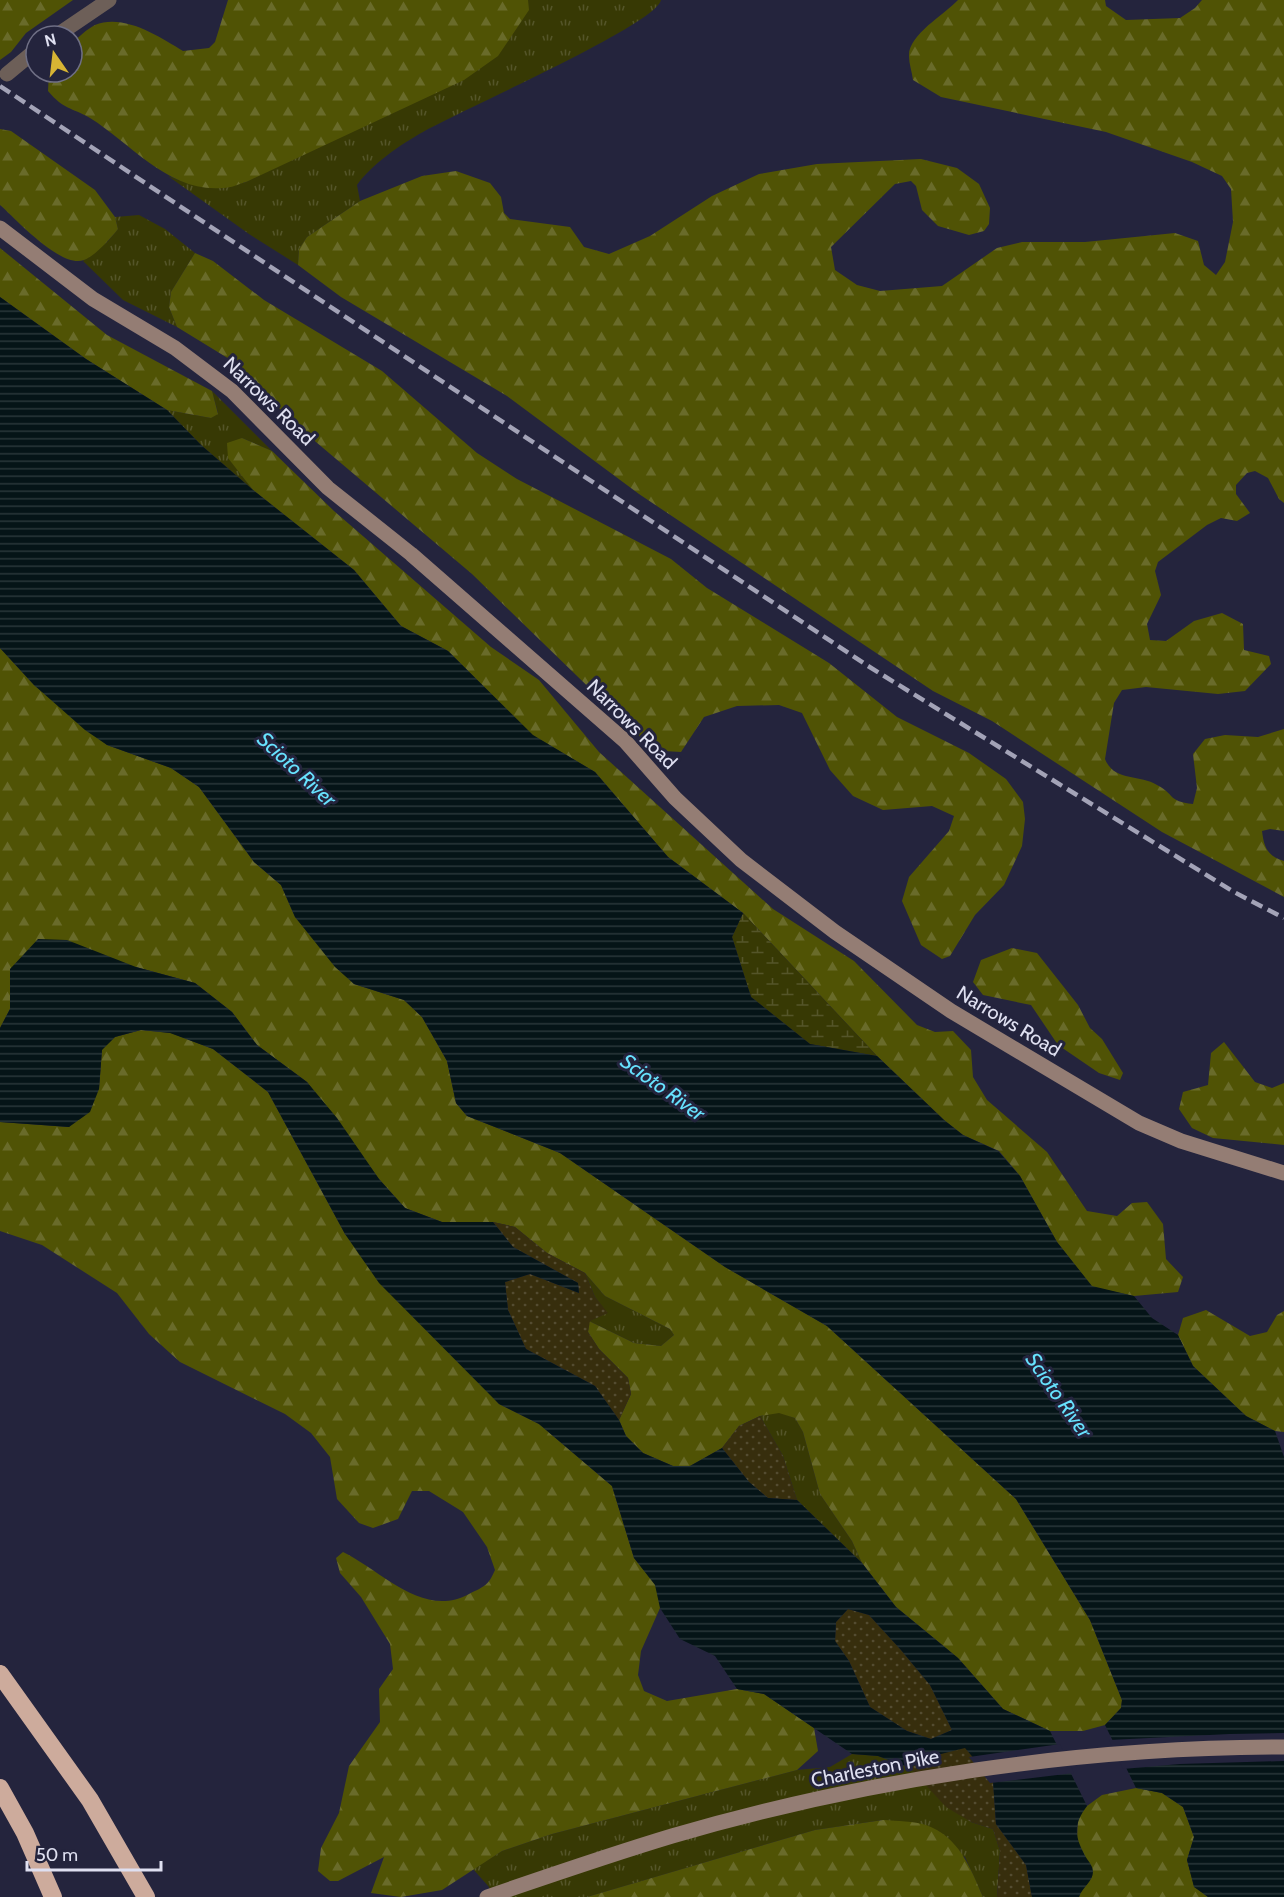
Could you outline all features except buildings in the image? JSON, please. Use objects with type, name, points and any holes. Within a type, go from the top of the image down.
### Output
[{"type":"highway","points":[[0,1674],[90,1800],[146,1897]]},
{"type":"highway","points":[[0,1788],[25,1833],[53,1897]]},
{"type":"street","points":[[74,24],[109,0]]},
{"type":"street","points":[[7,74],[24,60]]},
{"type":"street","name":"Narrows Road","points":[[0,228],[93,298],[175,348],[232,391],[328,488],[411,554],[625,741],[675,798],[741,860],[835,932],[951,1011],[1139,1123],[1181,1141],[1284,1173]]},
{"type":"street","name":"Charleston Pike","points":[[487,1897],[587,1862],[674,1836],[750,1816],[914,1780],[1077,1758],[1172,1751],[1284,1747]]},
{"type":"green space","points":[[0,0],[73,0],[39,24],[24,24],[24,36],[11,52],[0,60]]},
{"type":"green space","points":[[228,0],[528,0],[529,10],[498,56],[464,80],[246,182],[229,187],[204,187],[185,183],[168,175],[90,118],[63,105],[48,91],[48,84],[84,84],[84,33],[95,25],[106,22],[129,24],[152,33],[183,51],[209,48],[215,42]]},
{"type":"green space","points":[[528,0],[661,0],[651,12],[626,28],[553,68],[414,137],[396,149],[370,170],[357,185],[360,201],[307,237],[299,249],[298,265],[249,234],[168,176],[206,187],[225,187],[246,182]]},
{"type":"green space","points":[[958,0],[1105,0],[1106,6],[1126,20],[1180,18],[1202,0],[1284,0],[1284,503],[1279,499],[1268,478],[1255,471],[1247,473],[1236,485],[1236,494],[1250,513],[1237,521],[1221,518],[1207,525],[1158,562],[1155,571],[1161,595],[1147,624],[1150,640],[1166,641],[1194,621],[1222,613],[1243,624],[1244,650],[1269,656],[1271,664],[1245,691],[1218,694],[1146,687],[1122,690],[1114,703],[1105,759],[1115,771],[1150,782],[1175,799],[1193,804],[1197,788],[1193,754],[1205,739],[1225,735],[1258,737],[1284,729],[1284,831],[1270,829],[1262,831],[1267,850],[1284,861],[1284,897],[1162,832],[992,721],[933,691],[639,494],[507,396],[341,297],[298,265],[299,249],[307,237],[360,201],[422,176],[456,171],[490,183],[501,197],[504,213],[510,219],[570,227],[584,247],[609,254],[650,236],[712,196],[759,174],[817,164],[921,159],[957,168],[979,184],[990,208],[989,224],[984,231],[969,235],[938,226],[922,210],[916,186],[911,181],[895,184],[831,247],[835,270],[857,285],[880,291],[942,286],[997,248],[1022,242],[1085,242],[1175,233],[1198,241],[1204,265],[1216,275],[1225,262],[1233,222],[1231,189],[1222,176],[1192,162],[1106,132],[941,97],[913,80],[909,56],[914,40]]},
{"type":"green space","points":[[0,129],[11,131],[95,190],[115,217],[118,229],[93,255],[84,260],[74,261],[63,257],[39,241],[0,205]]},
{"type":"green space","points":[[139,215],[165,229],[195,253],[171,292],[169,307],[177,327],[123,300],[83,261],[108,241],[118,229],[115,217]]},
{"type":"green space","points":[[0,248],[107,335],[212,391],[218,414],[211,418],[167,410],[86,359],[0,297]]},
{"type":"green space","points":[[195,253],[213,261],[264,300],[382,371],[477,453],[517,479],[671,559],[707,588],[829,663],[897,717],[969,753],[1006,779],[1023,802],[1025,819],[1022,846],[1004,885],[975,915],[950,956],[942,959],[921,945],[902,901],[909,877],[949,831],[954,816],[932,806],[883,810],[853,796],[830,770],[802,713],[779,705],[737,706],[704,717],[681,752],[664,751],[644,741],[472,574],[290,420],[239,365],[177,327],[169,307],[171,292]]},
{"type":"green space","points":[[212,391],[272,451],[242,438],[229,458],[253,490],[201,445],[167,410],[211,418],[218,413]]},
{"type":"green space","points":[[242,438],[272,451],[334,511],[491,647],[539,680],[599,752],[773,909],[854,961],[917,1025],[935,1032],[953,1031],[971,1050],[973,1077],[987,1100],[1047,1152],[1087,1211],[1117,1216],[1132,1203],[1147,1202],[1163,1224],[1166,1259],[1183,1277],[1178,1292],[1134,1296],[1092,1287],[1057,1242],[1020,1176],[999,1151],[963,1135],[944,1120],[877,1056],[743,913],[668,857],[595,772],[532,735],[448,651],[401,626],[354,570],[253,490],[228,458],[227,443]]},
{"type":"green space","points":[[0,648],[34,685],[107,745],[171,768],[199,787],[254,862],[281,885],[295,917],[354,984],[404,1000],[422,1017],[447,1061],[456,1103],[467,1116],[560,1153],[725,1267],[827,1326],[1016,1499],[1090,1620],[1122,1700],[1121,1708],[1105,1725],[1083,1731],[1050,1731],[1003,1709],[958,1658],[896,1607],[862,1563],[852,1541],[820,1494],[803,1432],[795,1418],[779,1413],[760,1416],[739,1426],[722,1448],[690,1466],[673,1466],[643,1453],[626,1436],[619,1420],[631,1394],[628,1378],[599,1349],[588,1332],[589,1321],[634,1343],[661,1346],[674,1335],[670,1329],[605,1296],[585,1273],[547,1253],[515,1227],[493,1222],[442,1222],[405,1208],[379,1179],[307,1082],[257,1045],[232,1012],[195,983],[136,967],[10,969],[10,1009],[0,1028]]},
{"type":"green space","points":[[743,913],[877,1056],[810,1044],[751,997],[732,937]]},
{"type":"green space","points":[[1012,948],[1037,953],[1078,1005],[1090,1028],[1102,1039],[1123,1073],[1120,1080],[1099,1073],[1058,1045],[1031,1005],[983,995],[973,982],[981,960]]},
{"type":"green space","points":[[141,1030],[171,1033],[213,1049],[268,1092],[345,1234],[499,1404],[539,1424],[612,1486],[634,1558],[655,1584],[660,1601],[660,1608],[641,1651],[638,1675],[644,1691],[667,1701],[737,1689],[764,1694],[814,1728],[818,1751],[797,1770],[552,1834],[502,1851],[442,1890],[401,1897],[371,1893],[384,1857],[338,1881],[330,1881],[318,1871],[321,1848],[339,1813],[349,1766],[380,1722],[379,1689],[393,1669],[390,1644],[361,1597],[340,1573],[336,1558],[343,1552],[403,1590],[435,1601],[452,1600],[479,1589],[488,1583],[495,1570],[487,1547],[463,1512],[429,1491],[412,1491],[398,1519],[373,1528],[359,1523],[337,1499],[330,1457],[311,1433],[285,1414],[180,1362],[149,1334],[117,1293],[42,1245],[0,1231],[0,1122],[69,1127],[99,1089],[102,1049],[115,1037]]},
{"type":"green space","points":[[1224,1042],[1255,1082],[1272,1088],[1284,1083],[1284,1145],[1213,1138],[1192,1128],[1179,1109],[1183,1092],[1208,1085],[1211,1053]]},
{"type":"green space","points":[[585,1273],[605,1296],[670,1329],[674,1335],[661,1346],[634,1343],[589,1321],[607,1313],[595,1297]]},
{"type":"green space","points":[[1206,1310],[1250,1336],[1267,1332],[1277,1315],[1284,1311],[1284,1432],[1275,1431],[1246,1416],[1193,1366],[1178,1335],[1183,1318]]},
{"type":"green space","points":[[779,1412],[795,1418],[803,1432],[820,1494],[852,1541],[862,1563],[797,1500],[783,1456],[760,1416]]},
{"type":"green space","points":[[852,1754],[878,1756],[910,1768],[971,1822],[993,1829],[1000,1851],[997,1897],[983,1897],[965,1857],[883,1820],[815,1830],[587,1897],[491,1897],[489,1887],[473,1869],[502,1851],[552,1834],[797,1770],[830,1767]]},
{"type":"green space","points":[[1136,1788],[1162,1793],[1183,1807],[1194,1837],[1187,1860],[1194,1886],[1208,1897],[1079,1897],[1081,1890],[1092,1877],[1077,1841],[1078,1817],[1087,1806],[1102,1795]]},
{"type":"green space","points":[[883,1820],[926,1825],[947,1837],[962,1854],[983,1897],[587,1897],[815,1830]]},
{"type":"sand","points":[[493,1222],[515,1227],[547,1253],[585,1273],[595,1297],[608,1313],[590,1321],[588,1332],[599,1349],[628,1378],[631,1394],[619,1420],[595,1386],[526,1349],[508,1310],[505,1282],[530,1274],[579,1293],[578,1283],[513,1247]]},
{"type":"sand","points":[[760,1416],[783,1456],[797,1500],[768,1498],[749,1482],[722,1448],[739,1426]]},
{"type":"sand","points":[[848,1609],[869,1615],[901,1650],[930,1685],[952,1730],[931,1739],[907,1731],[870,1707],[849,1661],[835,1641],[836,1622]]},
{"type":"sand","points":[[965,1747],[993,1781],[996,1824],[1026,1865],[1032,1897],[997,1897],[1000,1851],[993,1829],[971,1822],[946,1807],[910,1768],[929,1757]]},
{"type":"water","name":"Scioto River","points":[[0,297],[86,359],[167,410],[201,445],[253,490],[354,570],[401,626],[448,651],[533,735],[595,772],[668,857],[743,913],[732,937],[751,997],[810,1044],[877,1056],[944,1120],[963,1135],[998,1151],[1020,1176],[1057,1242],[1092,1286],[1134,1296],[1152,1318],[1178,1335],[1193,1366],[1246,1416],[1275,1431],[1284,1457],[1284,1897],[1208,1897],[1194,1887],[1187,1860],[1194,1837],[1183,1807],[1162,1793],[1136,1788],[1105,1725],[1121,1708],[1122,1700],[1090,1620],[1016,1499],[827,1326],[725,1267],[560,1153],[467,1116],[456,1103],[447,1061],[422,1017],[404,1000],[354,984],[335,967],[295,917],[281,885],[254,862],[199,787],[171,768],[107,745],[85,730],[34,685],[0,648]]},
{"type":"water","points":[[38,939],[67,940],[136,967],[195,983],[232,1012],[257,1045],[307,1082],[337,1118],[379,1179],[405,1208],[442,1222],[493,1222],[513,1247],[578,1283],[579,1293],[530,1274],[505,1282],[508,1310],[526,1349],[595,1386],[619,1420],[626,1436],[643,1453],[673,1466],[690,1466],[722,1448],[749,1482],[768,1498],[797,1500],[862,1563],[896,1607],[958,1658],[1003,1709],[1050,1731],[1087,1806],[1079,1820],[1077,1832],[1080,1845],[1093,1872],[1079,1897],[1032,1897],[1026,1865],[996,1824],[993,1781],[965,1748],[929,1757],[910,1768],[878,1756],[852,1754],[764,1694],[737,1689],[715,1656],[680,1639],[660,1608],[655,1585],[634,1558],[612,1486],[539,1424],[499,1404],[379,1283],[345,1234],[268,1092],[213,1049],[170,1033],[141,1030],[115,1037],[102,1050],[99,1089],[90,1112],[69,1127],[0,1122],[0,1028],[10,1009],[10,969]],"holes":[[[848,1609],[869,1615],[930,1685],[952,1730],[931,1739],[907,1731],[870,1707],[849,1661],[835,1641],[836,1622]]]},
{"type":"pier","points":[[1284,1733],[1284,1761],[1180,1764],[1123,1769],[1109,1740],[1229,1734]]},
{"type":"pier","points":[[1060,1744],[1074,1773],[990,1783],[969,1757]]},
{"type":"railway","points":[[0,86],[868,666],[1234,892],[1284,918]]}]
